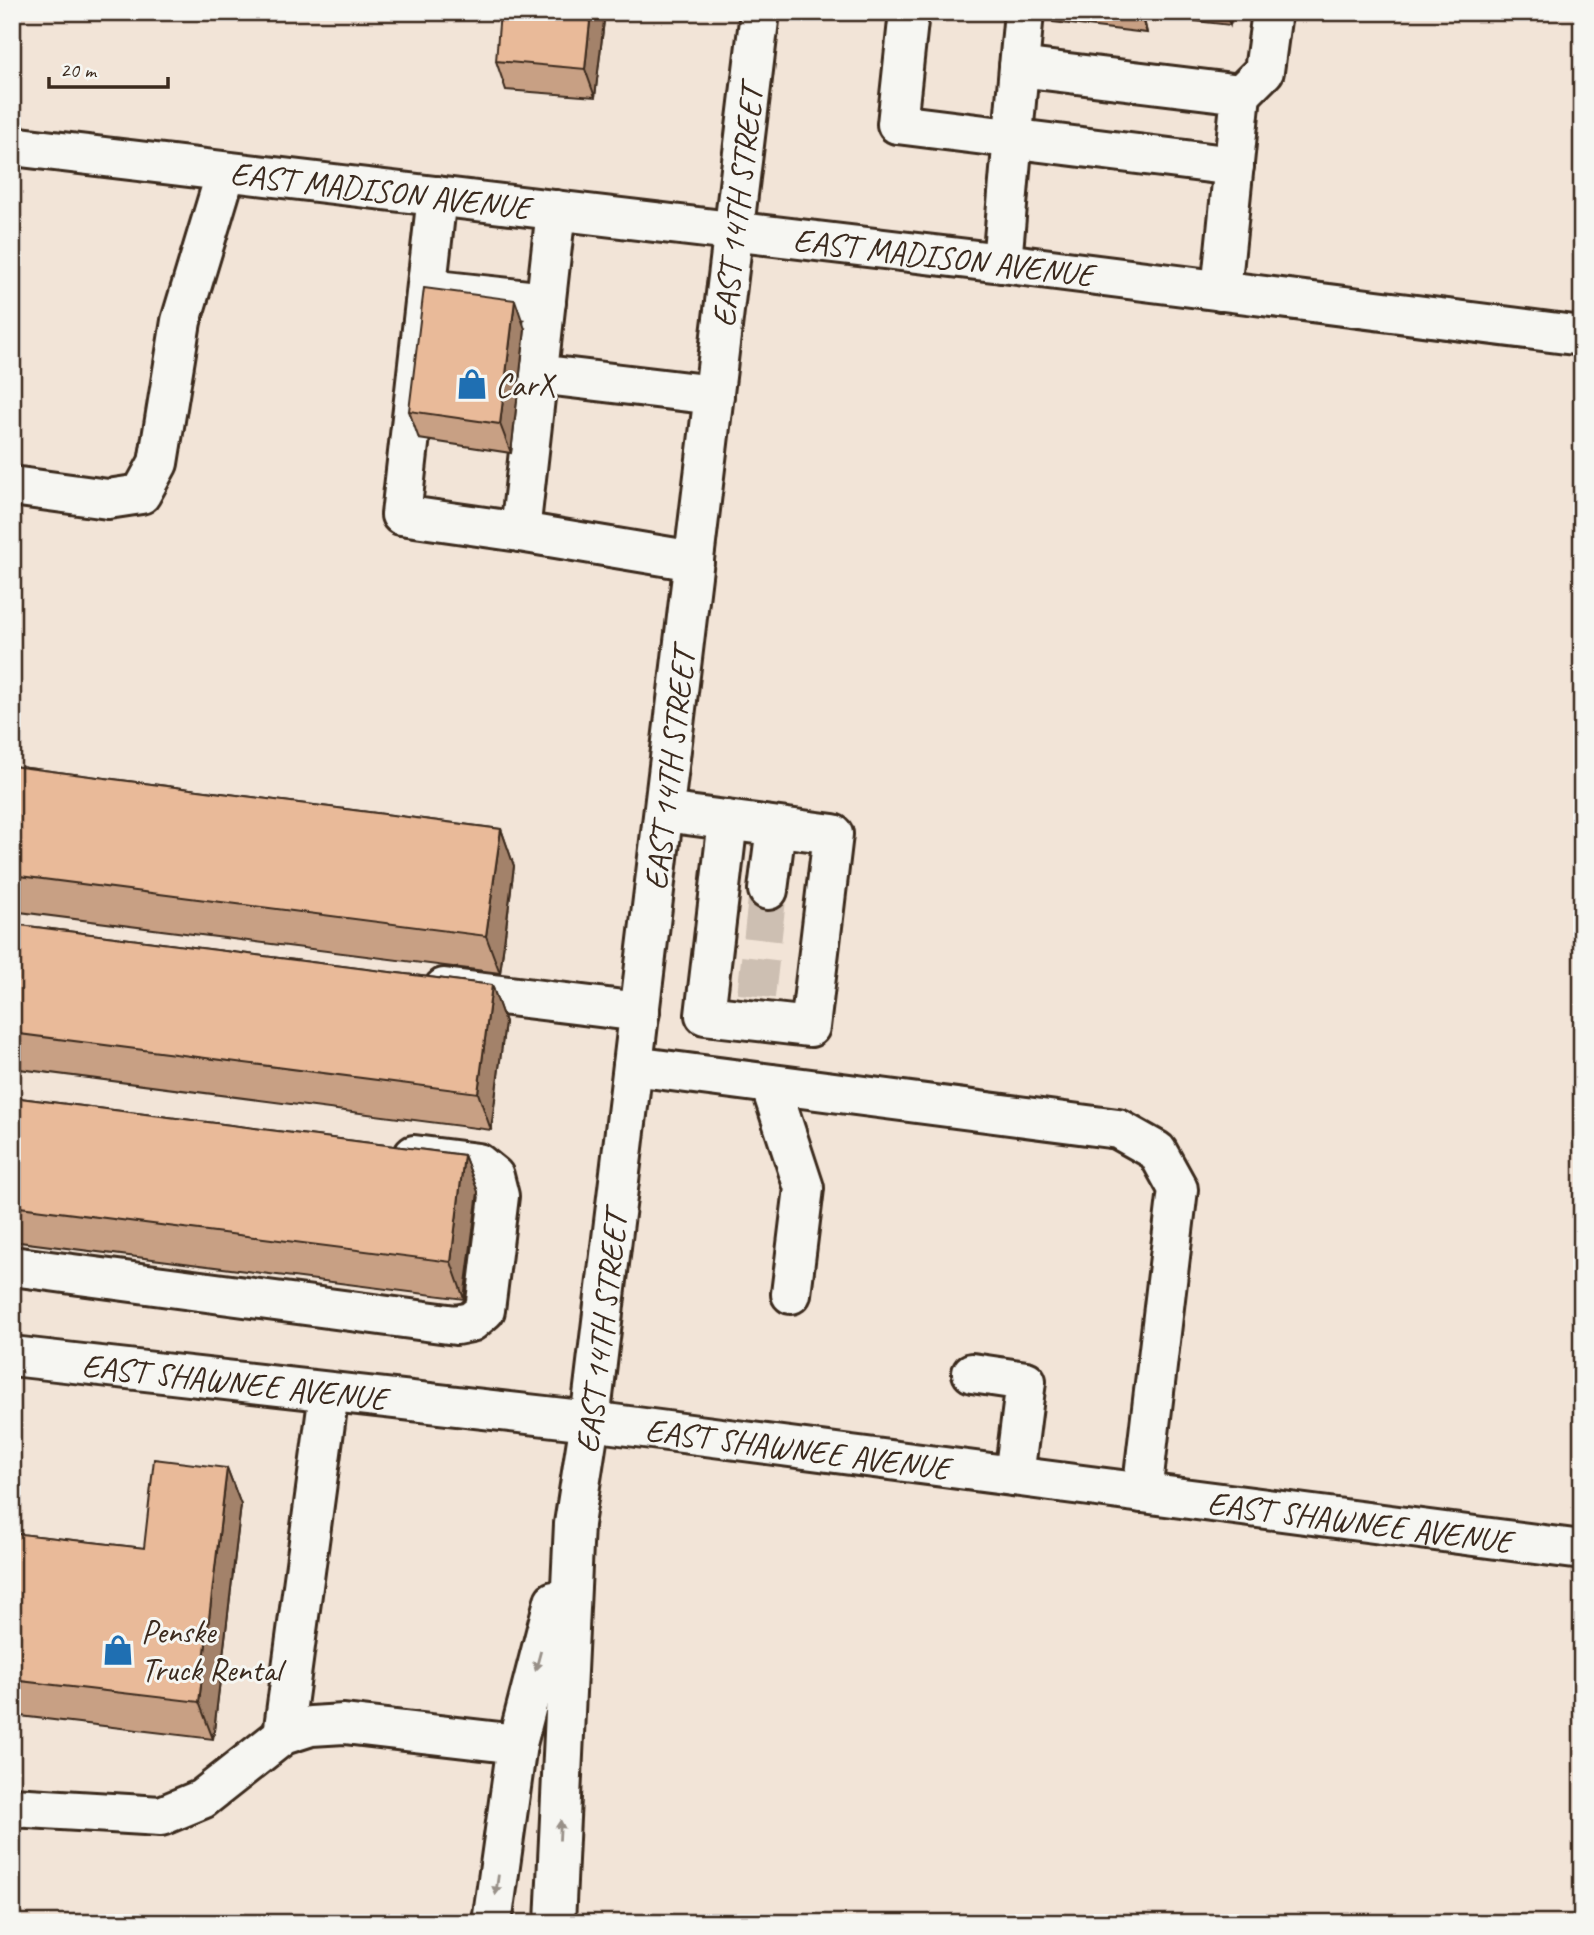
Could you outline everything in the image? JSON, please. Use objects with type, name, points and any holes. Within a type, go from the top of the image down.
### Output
[{"type":"street","name":"EAST 14TH STREET","points":[[492,1923],[517,1744],[574,1524],[590,1421],[760,12]]},
{"type":"street","points":[[909,12],[897,124],[1234,166]]},
{"type":"street","points":[[1002,263],[1024,12]]},
{"type":"street","points":[[1222,291],[1241,94],[1264,71],[1272,12]]},
{"type":"street","points":[[1019,66],[1241,94]]},
{"type":"street","name":"EAST MADISON AVENUE","points":[[12,146],[1002,263],[1582,336]]},
{"type":"street","points":[[12,486],[108,499],[141,494],[158,463],[181,321],[226,172]]},
{"type":"street","points":[[438,196],[401,515],[694,561]]},
{"type":"street","points":[[520,532],[556,210]]},
{"type":"street","points":[[426,289],[546,302]]},
{"type":"street","points":[[537,374],[714,395]]},
{"type":"street","points":[[664,812],[728,820],[776,827],[833,834],[810,1027],[754,1008],[705,1015],[728,820]]},
{"type":"street","points":[[768,890],[776,827]]},
{"type":"street","points":[[405,983],[640,1012]]},
{"type":"street","points":[[754,1008],[758,1082],[804,1188],[791,1294]]},
{"type":"street","points":[[633,1066],[1118,1129],[1157,1152],[1178,1189],[1142,1493]]},
{"type":"street","points":[[12,1266],[456,1325],[471,1322],[485,1310],[499,1196],[494,1176],[478,1163],[382,1151]]},
{"type":"street","name":"EAST SHAWNEE AVENUE","points":[[12,1356],[590,1421],[1582,1550]]},
{"type":"street","points":[[972,1373],[1026,1381],[1014,1476]]},
{"type":"street","points":[[283,1735],[329,1393]]},
{"type":"street","name":"EAST 14TH STREET","points":[[555,1923],[574,1524]]},
{"type":"street","points":[[12,1807],[161,1816],[202,1799],[283,1735],[311,1726],[344,1724],[517,1744]]},
{"type":"building","points":[[500,12],[591,12],[585,69],[496,61]]},
{"type":"building","name":"CarX","points":[[424,288],[515,300],[500,424],[409,411]]},
{"type":"building","points":[[12,766],[501,829],[486,936],[12,875]]},
{"type":"building","points":[[12,924],[492,985],[478,1093],[12,1033]]},
{"type":"building","points":[[12,1097],[464,1155],[451,1262],[12,1206]]},
{"type":"building","name":"Penske Truck Rental","points":[[154,1459],[227,1468],[199,1702],[12,1680],[12,1533],[144,1548]]},
{"type":"tunnel","points":[[756,996],[768,890]]},
{"type":"place","name":"CarX","points":[[472,384]]},
{"type":"place","name":"Penske Truck Rental","points":[[118,1650]]}]
